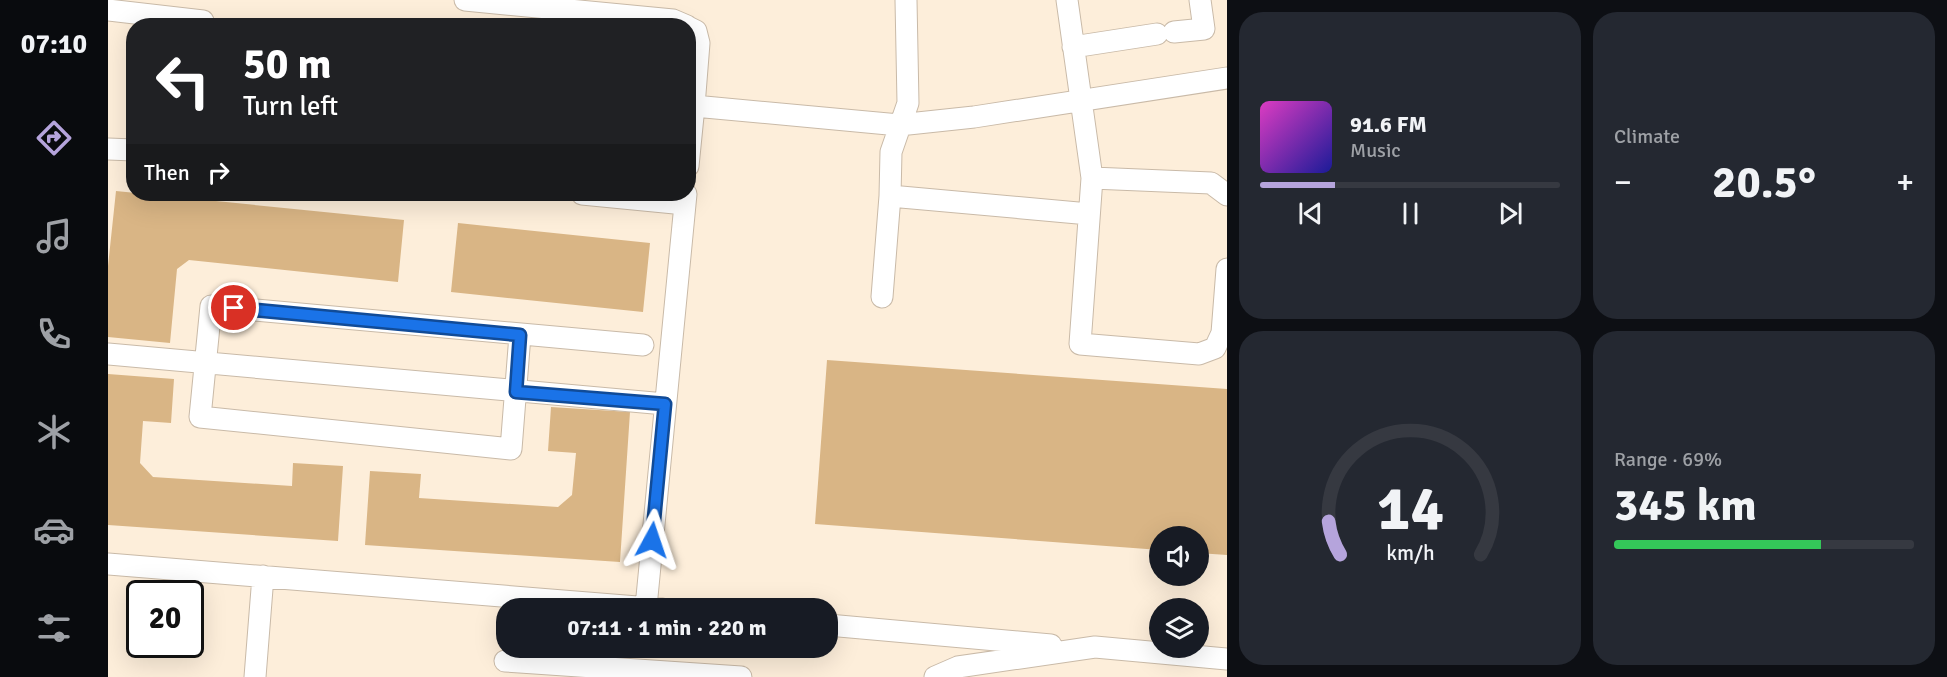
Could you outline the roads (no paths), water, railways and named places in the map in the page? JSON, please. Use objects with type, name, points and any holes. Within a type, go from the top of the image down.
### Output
[{"type":"lane","points":[[465,0],[652,18]]},
{"type":"lane","points":[[882,297],[891,152],[908,103],[906,0]]},
{"type":"lane","points":[[1067,0],[1092,178],[1080,344],[1198,354],[1215,348],[1222,333],[1227,269]]},
{"type":"lane","points":[[1073,47],[1204,29],[1200,0]]},
{"type":"lane","points":[[108,10],[204,15]]},
{"type":"lane","points":[[696,31],[699,43],[696,81]]},
{"type":"lane","points":[[696,106],[899,125],[1081,101],[1227,78]]},
{"type":"lane","points":[[108,149],[126,150]]},
{"type":"lane","points":[[1092,178],[1211,183],[1227,195]]},
{"type":"lane","points":[[890,196],[1089,214]]},
{"type":"lane","points":[[655,598],[665,404],[686,201]]},
{"type":"lane","points":[[520,335],[511,449],[200,417],[211,306],[643,345]]},
{"type":"lane","points":[[108,354],[665,404]]},
{"type":"lane","points":[[108,564],[532,598]]},
{"type":"lane","points":[[255,677],[263,576]]},
{"type":"lane","points":[[838,626],[1084,649]]},
{"type":"lane","points":[[935,677],[958,667],[1095,647],[1227,659]]},
{"type":"lane","points":[[505,661],[741,677]]}]
